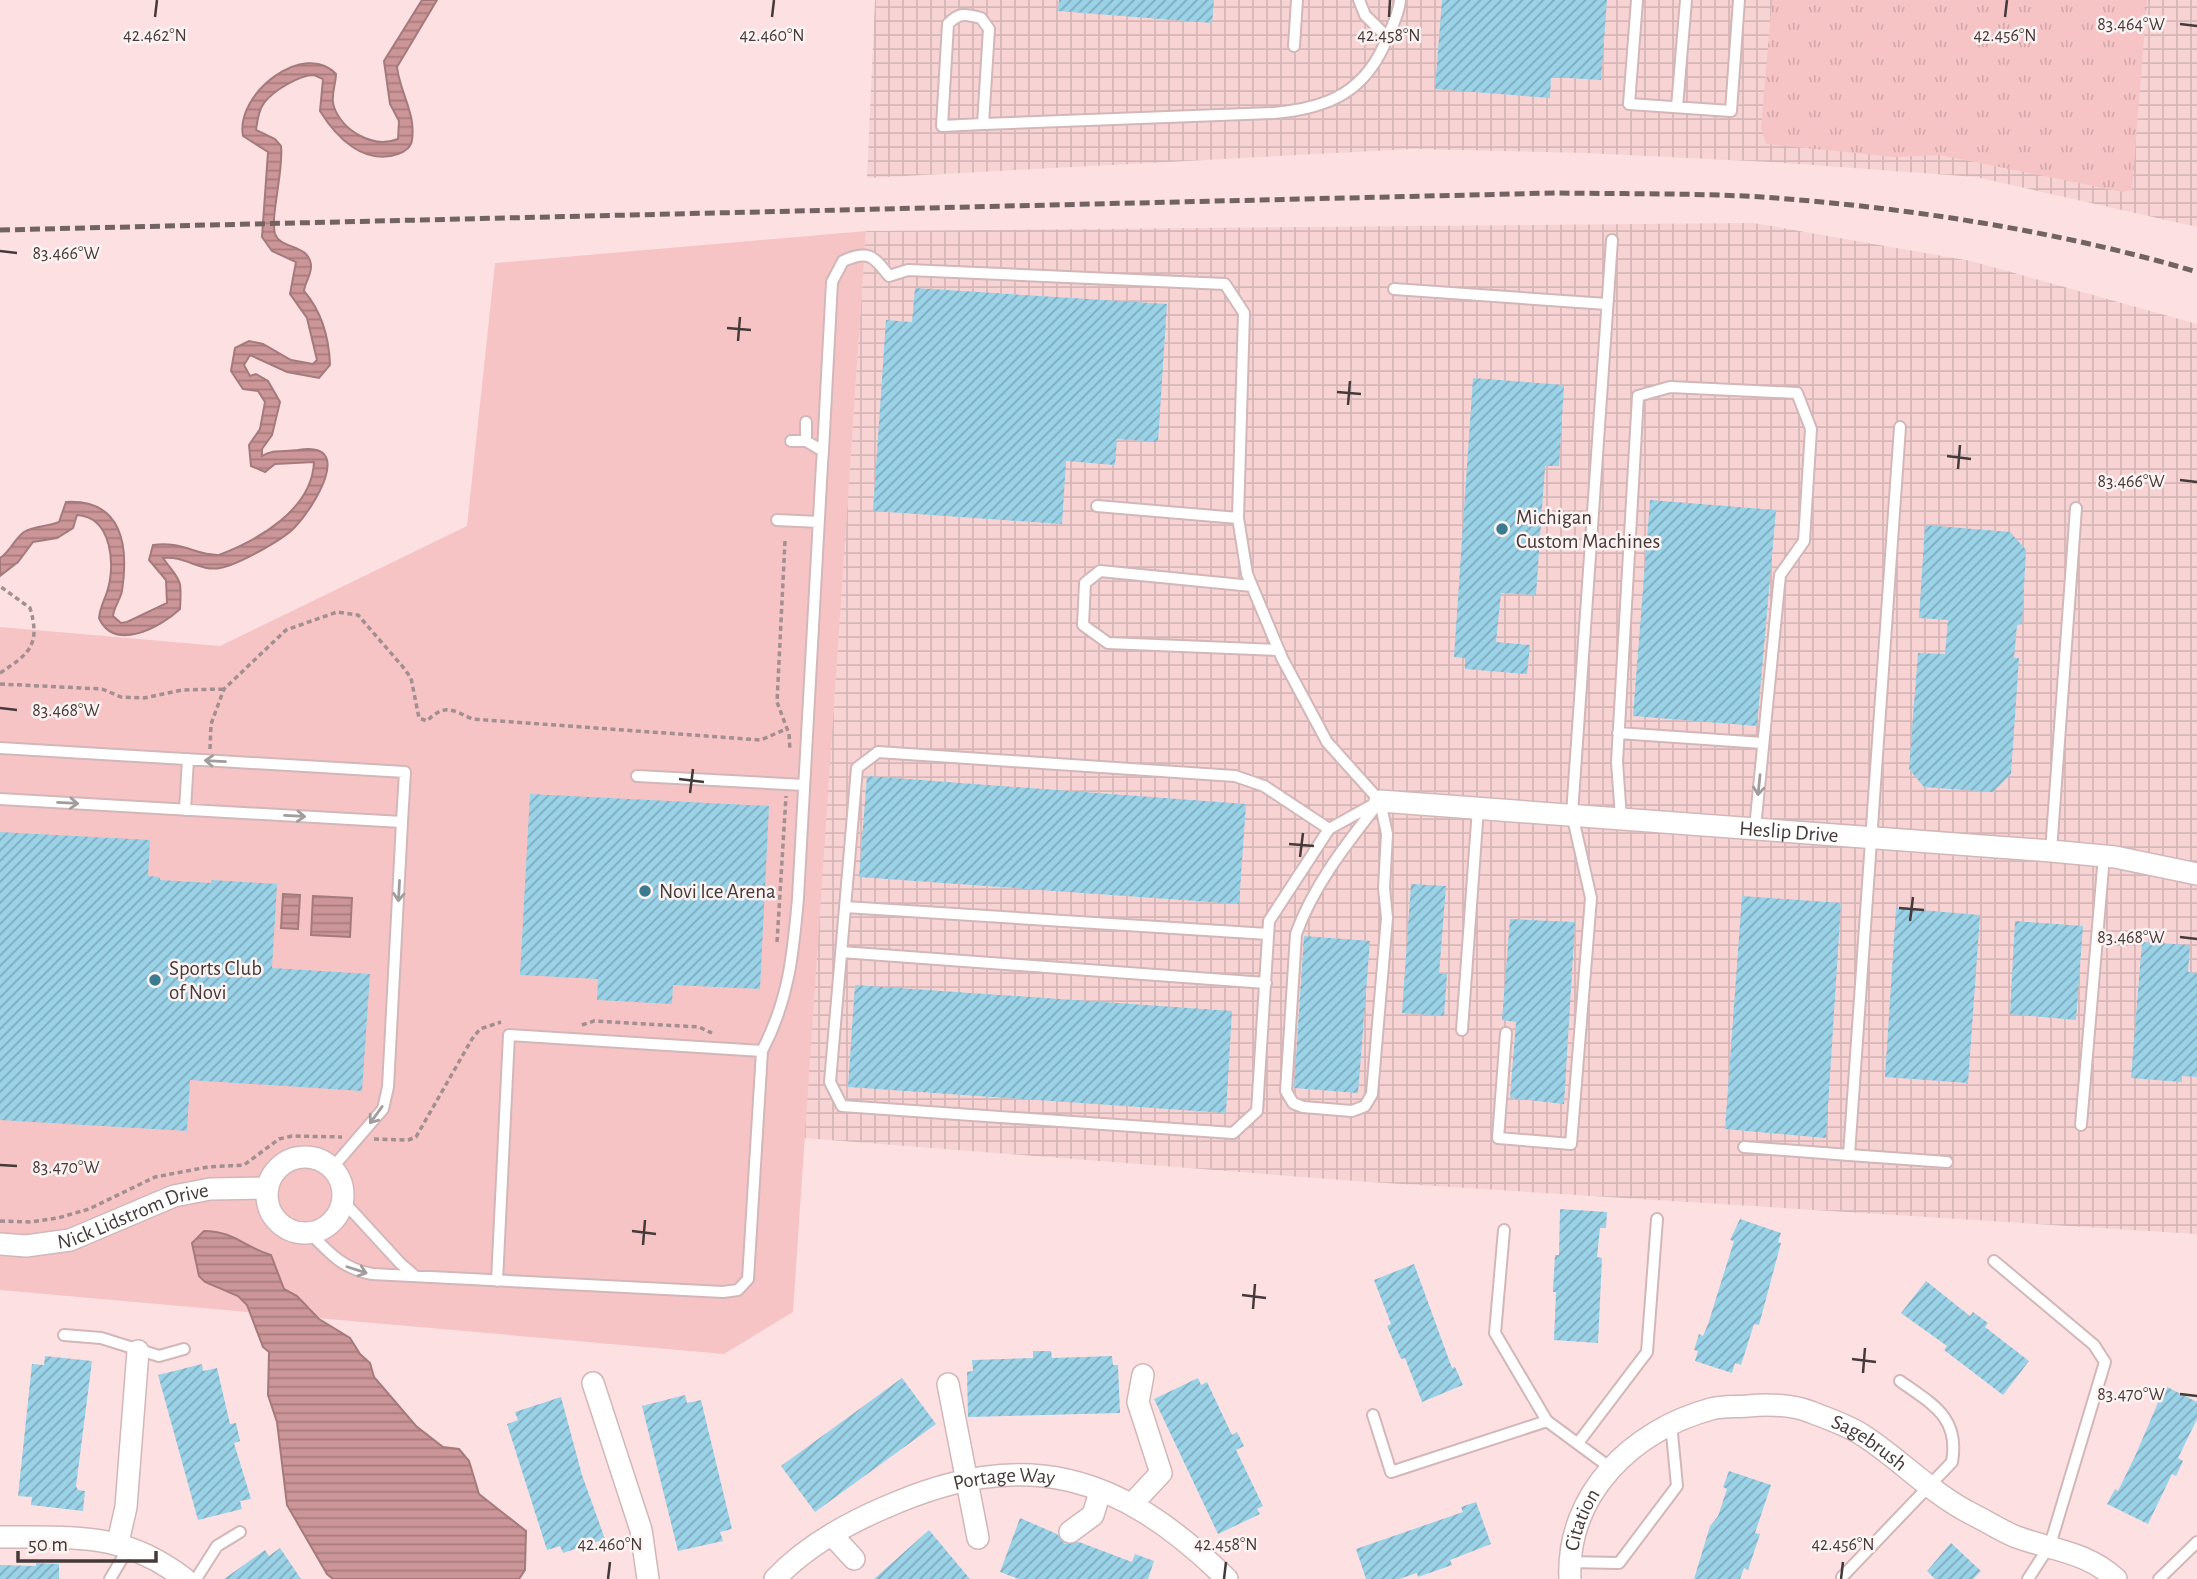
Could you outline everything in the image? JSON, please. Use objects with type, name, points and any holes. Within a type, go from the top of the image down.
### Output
[{"type":"street","name":"Heslip Drive","points":[[1380,801],[2051,851],[2104,856],[2197,874]]},
{"type":"street","points":[[314,1157],[333,1167],[342,1183],[344,1201],[338,1216],[326,1228],[311,1234],[297,1233],[283,1227],[272,1217],[267,1203],[267,1188],[276,1169],[293,1158],[314,1157]]},
{"type":"street","name":"Nick Lidstrom Drive","points":[[0,1244],[26,1246],[70,1240],[174,1196],[210,1189],[267,1188]]},
{"type":"street","points":[[123,1544],[138,1351]]},
{"type":"street","points":[[1132,1504],[1161,1473],[1138,1402],[1143,1376]]},
{"type":"street","points":[[593,1383],[641,1530],[648,1579]]},
{"type":"street","points":[[948,1384],[978,1538]]},
{"type":"street","name":"Sagebrush","points":[[1612,1469],[1629,1448],[1671,1423],[1713,1408],[1774,1404],[1807,1410],[1863,1435],[1953,1505],[2015,1536],[2073,1552],[2104,1568],[2116,1579]]},
{"type":"street","name":"Citation","points":[[1569,1570],[1579,1516],[1612,1469]]},
{"type":"street","name":"Portage Way","points":[[775,1579],[849,1523],[914,1494],[967,1478],[1006,1473],[1059,1477],[1132,1504],[1177,1532],[1220,1577]]},
{"type":"street","points":[[1070,1532],[1093,1515],[1100,1492]]},
{"type":"street","points":[[832,1535],[854,1559]]},
{"type":"street","points":[[0,1537],[92,1538],[123,1544],[161,1562],[185,1579]]},
{"type":"lane","points":[[1294,46],[1297,0]]},
{"type":"lane","points":[[1359,0],[1366,15],[1388,38]]},
{"type":"lane","points":[[983,124],[989,29],[981,18],[963,13],[955,16],[948,24],[942,126],[1310,110],[1336,99],[1361,82],[1378,61],[1400,0]]},
{"type":"lane","points":[[1637,0],[1629,104],[1731,111],[1739,0]]},
{"type":"lane","points":[[1677,107],[1686,0]]},
{"type":"lane","points":[[1506,1033],[1498,1138],[1570,1144],[1591,898],[1572,814],[1612,240]]},
{"type":"lane","points":[[311,1234],[330,1255],[351,1270],[497,1281],[705,1291],[738,1290],[748,1279],[762,1051],[779,1018],[791,970],[832,282],[843,261],[851,257],[860,254],[876,258],[889,276],[908,270],[1225,284],[1244,313],[1238,518],[1252,586],[1279,650],[1327,742],[1380,801],[1387,834],[1384,888],[1387,918],[1372,1094],[1365,1106],[1352,1111],[1303,1107],[1293,1103],[1286,1091],[1296,934],[1304,913],[1340,852],[1380,801]]},
{"type":"lane","points":[[1394,289],[1607,304]]},
{"type":"lane","points":[[1621,818],[1616,762],[1638,396],[1671,387],[1797,393],[1811,429],[1804,541],[1780,575],[1755,828]]},
{"type":"lane","points":[[806,422],[806,441]]},
{"type":"lane","points":[[1849,1155],[1869,837],[1900,427]]},
{"type":"lane","points":[[791,441],[806,441],[822,451]]},
{"type":"lane","points":[[1097,506],[1238,518]]},
{"type":"lane","points":[[2051,851],[2076,508]]},
{"type":"lane","points":[[777,520],[819,522]]},
{"type":"lane","points":[[1252,586],[1100,571],[1085,583],[1083,625],[1108,643],[1279,650]]},
{"type":"lane","points":[[1618,733],[1763,743]]},
{"type":"lane","points":[[0,748],[405,772],[388,1087],[383,1109],[333,1167]]},
{"type":"lane","points":[[1329,828],[1264,786],[1235,776],[877,752],[857,768],[830,1082],[842,1106],[1233,1133],[1257,1111],[1269,921],[1329,828],[1380,801]]},
{"type":"lane","points":[[185,810],[188,759]]},
{"type":"lane","points":[[637,776],[804,785]]},
{"type":"lane","points":[[0,799],[402,822]]},
{"type":"lane","points":[[1462,1030],[1478,808]]},
{"type":"lane","points":[[2081,1125],[2104,856]]},
{"type":"lane","points":[[845,907],[1269,934]]},
{"type":"lane","points":[[841,952],[1266,983]]},
{"type":"lane","points":[[497,1281],[509,1035],[762,1051]]},
{"type":"lane","points":[[1744,1147],[1947,1162]]},
{"type":"lane","points":[[344,1201],[415,1276]]},
{"type":"lane","points":[[1578,1443],[1647,1352],[1657,1219]]},
{"type":"lane","points":[[1504,1230],[1495,1334],[1547,1421],[1612,1469]]},
{"type":"lane","points":[[1994,1261],[2094,1345],[2105,1362],[2050,1545],[2028,1579]]},
{"type":"lane","points":[[64,1335],[101,1338],[159,1356],[184,1349]]},
{"type":"lane","points":[[1842,1577],[1952,1462],[1955,1441],[1942,1411],[1900,1381]]},
{"type":"lane","points":[[1373,1415],[1391,1472],[1547,1421]]},
{"type":"lane","points":[[1569,1570],[1619,1563],[1677,1486],[1671,1423]]},
{"type":"lane","points":[[196,1579],[217,1546],[240,1532]]},
{"type":"lane","points":[[2159,1579],[2197,1542]]},
{"type":"lane","points":[[110,1579],[123,1544]]},
{"type":"path","points":[[777,944],[790,747],[777,702],[785,541]]},
{"type":"path","points":[[0,674],[28,653],[34,634],[30,608],[1,587]]},
{"type":"path","points":[[209,761],[211,724],[224,689],[286,630],[337,612],[358,615],[391,652],[411,678],[419,718],[423,721],[428,721],[439,710],[447,708],[472,719],[761,740],[786,729]]},
{"type":"path","points":[[0,684],[102,689],[121,697],[144,698],[182,690],[224,689]]},
{"type":"path","points":[[0,1221],[31,1223],[58,1218],[89,1209],[155,1177],[208,1167],[244,1165],[279,1139],[292,1136],[401,1140],[416,1137],[472,1039],[480,1029],[502,1021]]},
{"type":"path","points":[[580,1026],[594,1021],[673,1025],[699,1027],[715,1034]]},
{"type":"shaded area","points":[[422,0],[437,0],[397,67],[413,130],[412,140],[405,151],[386,157],[363,153],[352,147],[334,130],[320,111],[323,79],[314,75],[301,78],[280,89],[268,98],[258,116],[256,130],[275,139],[281,146],[274,216],[275,234],[283,243],[300,250],[309,258],[311,268],[304,291],[320,316],[329,355],[330,365],[319,378],[287,372],[250,355],[244,365],[250,376],[256,374],[268,381],[280,402],[272,435],[262,449],[262,456],[275,452],[315,450],[325,455],[328,465],[325,477],[320,491],[303,518],[281,538],[228,566],[213,569],[178,559],[163,558],[179,580],[180,609],[161,623],[138,633],[115,634],[106,628],[99,618],[110,581],[111,556],[104,533],[98,524],[89,518],[77,515],[73,528],[57,538],[33,542],[18,562],[0,576],[0,558],[24,532],[59,522],[66,502],[85,503],[99,508],[118,528],[122,542],[122,591],[113,616],[121,623],[127,622],[167,603],[166,580],[149,560],[153,545],[173,545],[219,555],[266,532],[293,509],[304,495],[314,462],[275,464],[265,472],[251,466],[249,445],[260,429],[265,402],[258,391],[243,389],[231,371],[235,348],[249,341],[263,344],[291,360],[313,364],[317,360],[307,318],[290,294],[296,262],[272,251],[262,237],[268,152],[243,136],[243,120],[250,103],[275,76],[291,67],[307,63],[323,65],[336,74],[333,103],[344,124],[369,140],[379,142],[398,139],[399,121],[390,104],[384,61]]},
{"type":"shaded area","points":[[875,0],[2197,0],[2197,227],[1976,177],[1770,162],[1586,153],[1412,149],[867,178]]},
{"type":"shaded area","points":[[1754,223],[1971,261],[2197,324],[2197,1234],[1354,1181],[804,1138],[866,231]]},
{"type":"shaded area","points":[[283,894],[300,895],[298,929],[281,928]]},
{"type":"shaded area","points":[[313,896],[352,898],[350,937],[311,935]]},
{"type":"shaded area","points":[[204,1231],[231,1236],[271,1255],[284,1289],[297,1296],[319,1319],[350,1338],[360,1354],[370,1363],[374,1377],[416,1426],[443,1447],[459,1449],[469,1461],[479,1494],[526,1531],[525,1570],[519,1579],[333,1579],[327,1574],[287,1505],[277,1422],[268,1395],[269,1352],[263,1347],[247,1305],[238,1296],[205,1282],[199,1276],[192,1243]]},
{"type":"green space","points":[[1772,0],[2147,0],[2132,190],[2123,192],[1940,155],[1895,157],[1766,144],[1761,128]]},
{"type":"green space","points":[[866,231],[793,1312],[724,1354],[0,1290],[0,627],[220,646],[467,526],[495,263]]},
{"type":"building","points":[[1059,0],[1214,0],[1212,23],[1058,11]]},
{"type":"building","points":[[1442,0],[1607,0],[1601,80],[1551,77],[1550,98],[1435,89]]},
{"type":"building","points":[[915,288],[1167,304],[1158,442],[1117,439],[1115,465],[1066,461],[1062,524],[873,511],[886,320],[912,322]]},
{"type":"building","name":"Michigan Custom Machines","points":[[1473,378],[1564,385],[1559,466],[1545,466],[1536,595],[1501,593],[1496,642],[1530,645],[1527,674],[1465,669],[1465,658],[1454,657]]},
{"type":"building","points":[[1650,500],[1776,510],[1757,726],[1633,716]]},
{"type":"building","points":[[1925,525],[2010,532],[2026,550],[2022,624],[2017,625],[2014,658],[2019,658],[2011,774],[1993,792],[1924,787],[1909,769],[1918,653],[1945,654],[1948,620],[1919,618]]},
{"type":"building","points":[[867,776],[1246,804],[1239,904],[859,877]]},
{"type":"building","name":"Novi Ice Arena","points":[[530,794],[769,806],[760,989],[673,985],[672,1004],[597,1000],[598,979],[520,975]]},
{"type":"building","name":"Sports Club of Novi","points":[[0,832],[150,840],[148,876],[160,877],[160,880],[277,884],[272,968],[370,974],[362,1091],[190,1080],[187,1131],[0,1120]]},
{"type":"building","points":[[1411,884],[1446,886],[1439,974],[1447,974],[1444,1016],[1402,1013]]},
{"type":"building","points":[[1742,896],[1841,903],[1826,1138],[1725,1129]]},
{"type":"building","points":[[1896,908],[1980,915],[1968,1083],[1885,1077]]},
{"type":"building","points":[[1510,919],[1575,922],[1564,1104],[1510,1098],[1516,1022],[1502,1020]]},
{"type":"building","points":[[2015,921],[2083,926],[2076,1020],[2010,1014]]},
{"type":"building","points":[[1304,936],[1370,941],[1358,1093],[1294,1088]]},
{"type":"building","points":[[2142,942],[2190,945],[2188,972],[2197,973],[2197,1077],[2182,1076],[2182,1082],[2131,1078]]},
{"type":"building","points":[[855,985],[1232,1011],[1226,1113],[848,1087]]},
{"type":"building","points":[[1560,1209],[1607,1212],[1606,1228],[1600,1228],[1597,1257],[1602,1258],[1598,1343],[1554,1340],[1556,1292],[1553,1292],[1555,1255],[1559,1255]]},
{"type":"building","points":[[1740,1219],[1781,1233],[1778,1242],[1781,1243],[1759,1325],[1754,1324],[1741,1365],[1735,1363],[1732,1373],[1695,1361],[1698,1351],[1694,1350],[1699,1334],[1703,1336],[1708,1324],[1734,1241],[1730,1240]]},
{"type":"building","points":[[1414,1264],[1452,1368],[1455,1367],[1463,1385],[1422,1402],[1405,1358],[1401,1359],[1387,1326],[1391,1324],[1374,1280]]},
{"type":"building","points":[[1926,1281],[1970,1316],[1973,1312],[1988,1323],[1985,1327],[2029,1361],[2003,1395],[1944,1350],[1947,1346],[1901,1313]]},
{"type":"building","points":[[1033,1351],[1051,1351],[1052,1358],[1112,1356],[1113,1365],[1118,1365],[1120,1413],[968,1417],[967,1372],[973,1371],[972,1360],[1033,1358]]},
{"type":"building","points":[[45,1356],[92,1361],[76,1486],[78,1490],[85,1491],[83,1511],[31,1505],[32,1497],[18,1496],[32,1364],[44,1365]]},
{"type":"building","points":[[202,1364],[203,1371],[217,1368],[230,1424],[236,1423],[240,1441],[234,1443],[251,1499],[240,1501],[242,1509],[198,1520],[158,1375]]},
{"type":"building","points":[[902,1378],[936,1424],[815,1512],[781,1466]]},
{"type":"building","points":[[1198,1378],[1201,1385],[1207,1382],[1232,1435],[1237,1432],[1244,1446],[1236,1450],[1263,1506],[1257,1509],[1260,1514],[1218,1534],[1154,1399]]},
{"type":"building","points":[[2165,1386],[2197,1402],[2197,1419],[2178,1458],[2183,1461],[2176,1476],[2172,1474],[2148,1524],[2107,1504],[2115,1489],[2118,1491]]},
{"type":"building","points":[[685,1395],[687,1403],[701,1400],[732,1529],[720,1532],[723,1541],[678,1551],[642,1406]]},
{"type":"building","points":[[561,1397],[582,1475],[605,1539],[563,1553],[560,1546],[547,1550],[507,1424],[518,1420],[515,1412]]},
{"type":"building","points":[[1729,1471],[1771,1485],[1755,1533],[1760,1534],[1748,1570],[1744,1568],[1740,1579],[1694,1579],[1710,1526],[1718,1516],[1727,1489],[1723,1487]]},
{"type":"building","points":[[1476,1502],[1491,1544],[1450,1560],[1452,1565],[1418,1577],[1417,1573],[1399,1579],[1366,1579],[1356,1549],[1463,1512],[1461,1507]]},
{"type":"building","points":[[1020,1518],[1057,1534],[1065,1544],[1079,1542],[1132,1562],[1135,1554],[1154,1561],[1148,1579],[1019,1579],[1000,1572]]},
{"type":"building","points":[[929,1530],[970,1579],[874,1579],[911,1546]]},
{"type":"building","points":[[1951,1543],[1981,1571],[1973,1579],[1935,1579],[1927,1571]]},
{"type":"building","points":[[280,1548],[301,1579],[224,1579],[265,1550],[269,1556]]},
{"type":"building","points":[[36,1563],[59,1564],[59,1579],[0,1579],[0,1565],[36,1566]]},
{"type":"railway","points":[[0,230],[1555,193],[1685,194],[1816,201],[1926,214],[2092,244],[2197,272]]},
{"type":"place","name":"Michigan Custom Machines","points":[[1502,529]]},
{"type":"place","name":"Novi Ice Arena","points":[[645,891]]},
{"type":"place","name":"Sports Club of Novi","points":[[155,980]]}]
